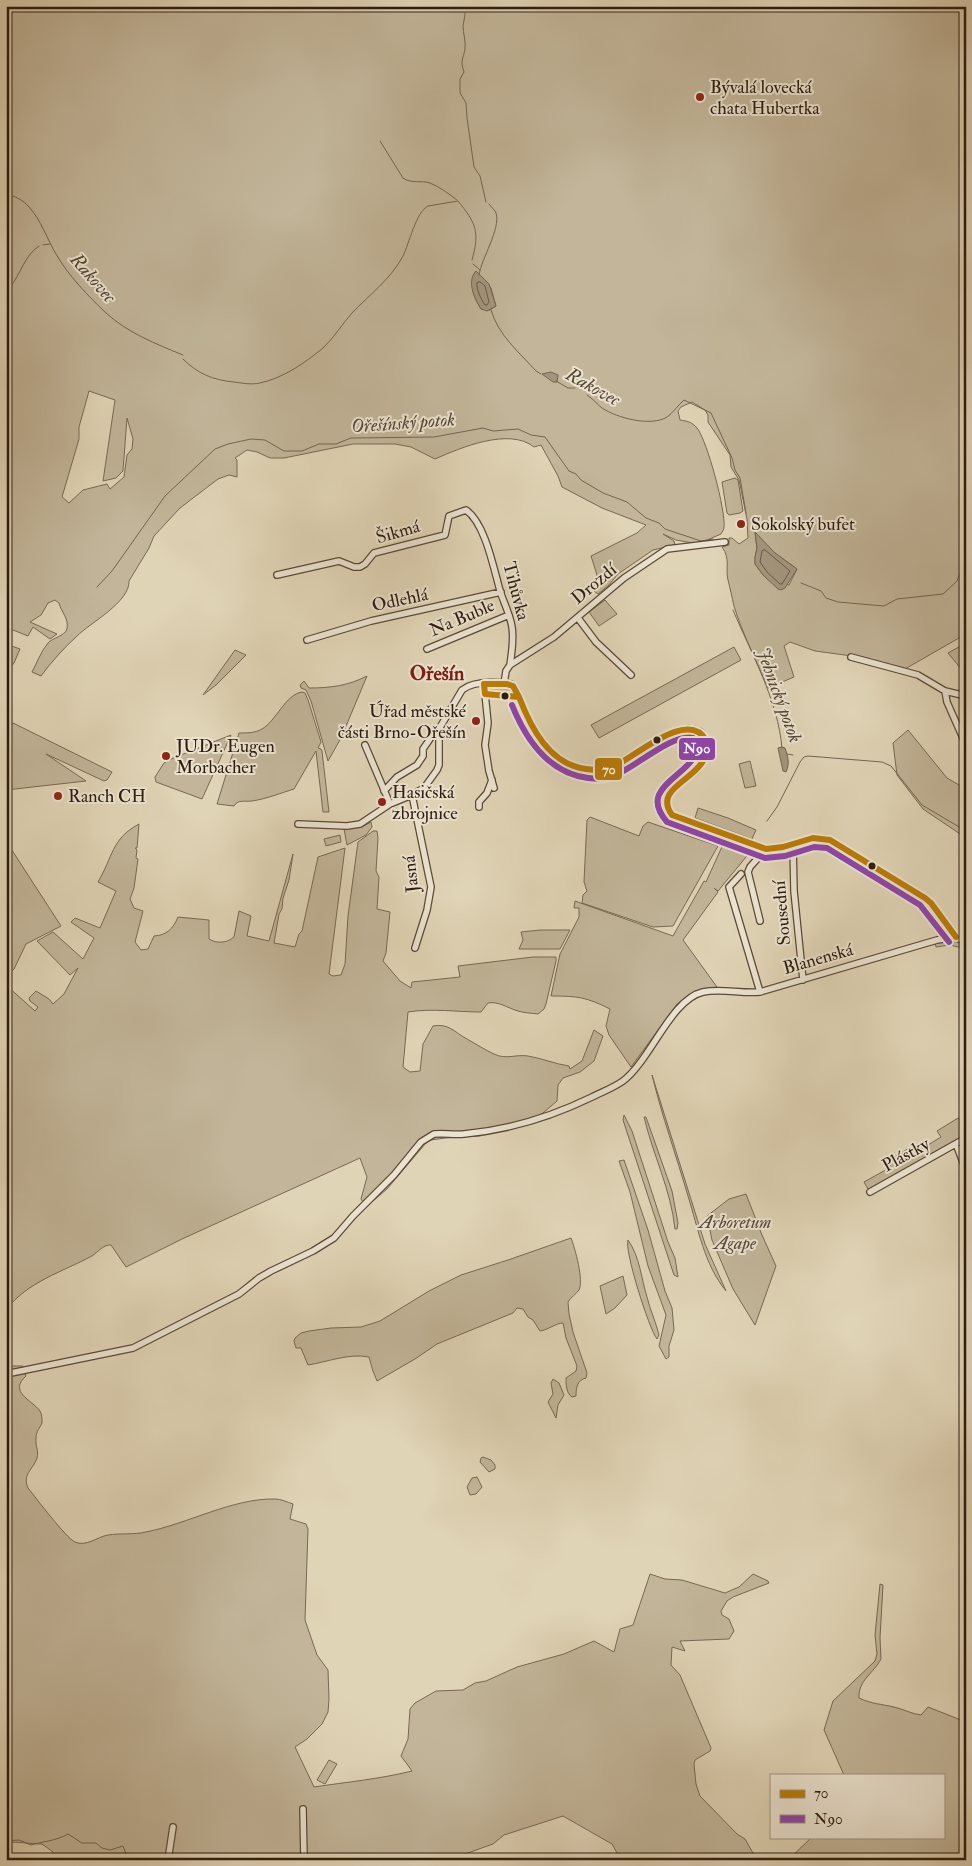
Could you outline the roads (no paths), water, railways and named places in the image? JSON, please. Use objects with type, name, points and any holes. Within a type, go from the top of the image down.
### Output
[{"type":"street","name":"Šikmá","points":[[277,575],[339,561],[354,567],[360,567],[374,553],[445,535],[448,516],[464,510],[468,511],[479,527]]},
{"type":"street","name":"Tihůvka","points":[[479,527],[494,562],[509,615],[512,635],[510,665]]},
{"type":"street","name":"Drozdí","points":[[510,665],[554,637],[624,578],[667,549],[726,542]]},
{"type":"street","name":"Odlehlá","points":[[306,640],[371,621],[501,592]]},
{"type":"street","name":"Na Buble","points":[[427,649],[509,615]]},
{"type":"street","points":[[578,618],[596,642],[631,676]]},
{"type":"street","points":[[851,657],[918,675],[945,691],[966,696]]},
{"type":"street","points":[[504,684],[506,671],[510,665]]},
{"type":"street","points":[[484,684],[488,723],[485,745],[494,788]]},
{"type":"street","points":[[298,824],[354,826],[364,822],[390,804],[424,788],[437,770],[440,758],[439,733],[441,725],[462,690],[467,687],[484,684],[511,684],[515,688],[530,723],[542,742],[573,767],[597,771],[608,769],[677,731],[691,728],[697,730],[702,733],[707,742],[705,756],[696,771],[668,794],[665,800],[666,808],[672,815],[766,849],[776,850],[814,837],[824,838],[925,898],[931,903],[956,937],[966,942]]},
{"type":"street","points":[[945,691],[947,702],[966,746]]},
{"type":"street","points":[[384,791],[397,777],[417,765],[423,756],[423,749],[432,736],[439,733]]},
{"type":"street","points":[[365,745],[390,804]]},
{"type":"street","points":[[479,807],[479,802],[488,793],[492,780]]},
{"type":"street","name":"Jasná","points":[[412,795],[431,887],[427,910],[415,948]]},
{"type":"street","name":"Sousední","points":[[793,845],[796,912],[803,980]]},
{"type":"street","points":[[760,921],[748,872],[750,867],[766,849]]},
{"type":"street","points":[[741,874],[729,888],[760,992]]},
{"type":"street","name":"Blanenská","points":[[6,1374],[133,1348],[239,1294],[259,1278],[313,1251],[334,1238],[428,1136],[434,1134],[479,1132],[528,1121],[581,1102],[621,1082],[632,1072],[681,1005],[695,994],[715,990],[748,993],[760,992],[937,940],[956,937]]},
{"type":"street","name":"Plástky","points":[[870,1192],[966,1138]]},
{"type":"street","name":"Plástky","points":[[956,1144],[966,1170]]},
{"type":"street","points":[[303,1810],[304,1860]]},
{"type":"street","points":[[168,1860],[173,1827]]},
{"type":"water","points":[[476,271],[489,284],[496,306],[487,311],[481,309],[472,290],[473,275]]},
{"type":"water","points":[[551,372],[558,375],[557,382],[553,382],[542,374]]},
{"type":"water","points":[[755,532],[775,553],[797,569],[785,588],[781,590],[763,575],[755,564],[757,548]]},
{"type":"water","points":[[778,748],[785,748],[788,757],[786,772],[783,771]]},
{"type":"waterway","points":[[465,6],[463,26],[465,46],[462,62],[464,72],[460,79],[460,93],[466,103],[474,167],[480,176],[486,202]]},
{"type":"waterway","points":[[380,141],[403,178],[409,181],[430,183],[457,200]]},
{"type":"waterway","name":"Rakovec","points":[[6,194],[19,199],[29,207],[66,270],[106,313],[133,332],[183,355]]},
{"type":"waterway","name":"Rakovec","points":[[183,359],[194,369],[206,375],[219,380],[247,384],[269,381],[293,369],[323,348],[352,313],[392,272],[403,256],[420,215],[428,206],[458,201],[475,228],[476,242],[472,260]]},
{"type":"waterway","points":[[479,275],[497,220],[496,213],[489,204]]},
{"type":"waterway","name":"Rakovec","points":[[43,245],[50,244]]},
{"type":"waterway","points":[[11,286],[30,254],[39,246]]},
{"type":"waterway","name":"Rakovec","points":[[473,264],[480,270]]},
{"type":"waterway","name":"Rakovec","points":[[491,310],[504,335],[516,350],[541,374]]},
{"type":"waterway","name":"Rakovec","points":[[556,381],[568,388],[575,388]]},
{"type":"waterway","name":"Rakovec","points":[[587,395],[608,412],[634,420],[660,420],[667,417],[684,400],[711,413],[740,478],[746,513]]},
{"type":"waterway","name":"Ořešínský potok","points":[[97,587],[112,571],[165,496],[215,449],[251,439],[265,440],[284,451],[302,451],[319,444],[336,444],[351,438],[434,437],[483,428],[493,431],[518,429],[531,435],[545,437],[569,471],[603,493],[627,502],[646,518],[659,523],[665,529],[701,541],[713,539]]},
{"type":"waterway","name":"Rakovec","points":[[801,583],[821,591],[826,598],[838,602],[884,606],[897,599],[943,594],[957,581],[966,557]]},
{"type":"waterway","name":"Jehnický potok","points":[[733,610],[769,695],[775,712],[782,748]]},
{"type":"waterway","name":"Jehnický potok","points":[[787,754],[793,755]]},
{"type":"waterway","name":"Jehnický potok","points":[[767,821],[777,807],[800,762],[804,757],[808,756],[882,762],[891,766],[922,805],[966,831]]},
{"type":"waterway","points":[[6,1841],[19,1840],[31,1845],[54,1840],[68,1834],[82,1843],[96,1843],[102,1848],[110,1850],[123,1846],[126,1854],[136,1855],[140,1860]]},
{"type":"place","name":"Bývalá lovecká chata Hubertka","points":[[700,97]]},
{"type":"place","name":"Sokolský bufet","points":[[741,524]]},
{"type":"place","name":"Úřad městské části Brno-Ořešín","points":[[476,721]]},
{"type":"place","name":"JUDr. Eugen Morbacher","points":[[166,756]]},
{"type":"place","name":"Ranch CH","points":[[58,796]]},
{"type":"place","name":"Hasičská zbrojnice","points":[[382,802]]},
{"type":"district","name":"Ořešín","points":[[437,673]]},
{"type":"park label","name":"Arboretum Agape","points":[[735,1232]]}]
